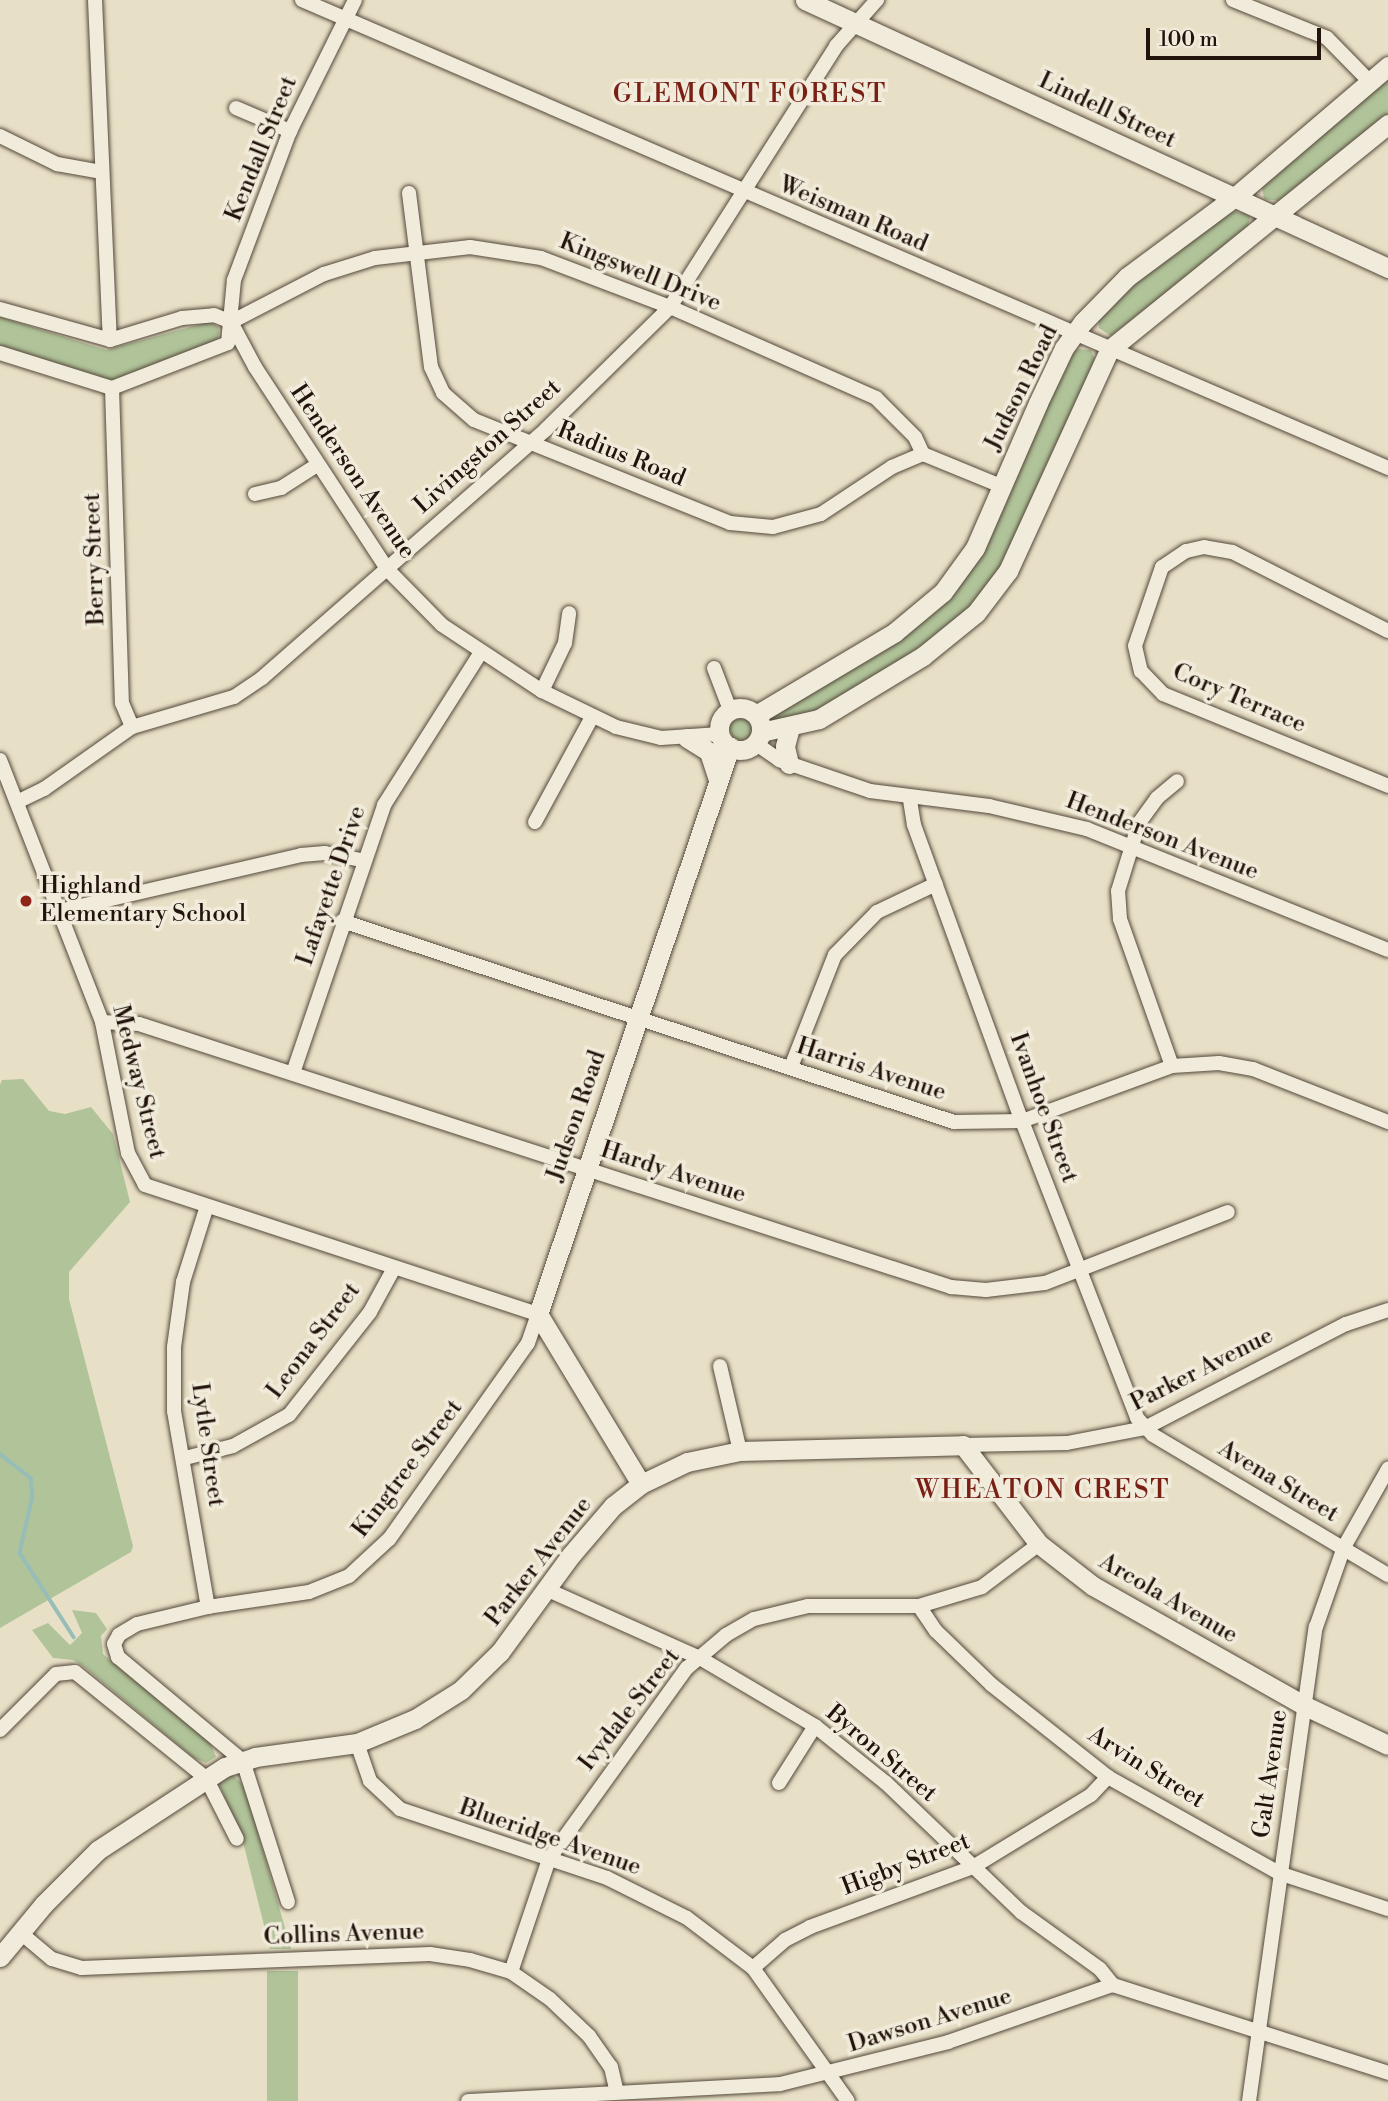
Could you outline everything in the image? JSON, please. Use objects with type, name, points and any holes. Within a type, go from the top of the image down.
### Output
[{"type":"street","points":[[95,0],[110,340]]},
{"type":"street","name":"Weisman Road","points":[[303,0],[1074,335],[1388,468]]},
{"type":"street","name":"Kendall Street","points":[[231,322],[234,280],[290,131],[355,0]]},
{"type":"street","name":"Lindell Street","points":[[805,0],[1388,268]]},
{"type":"street","name":"Livingston Street","points":[[17,802],[44,789],[132,727],[234,697],[387,569],[527,442],[546,429],[670,307],[854,22],[877,0]]},
{"type":"street","points":[[1233,0],[1326,38],[1367,80]]},
{"type":"street","name":"Judson Road","points":[[758,730],[923,611],[975,548],[1074,335],[1127,277],[1236,196],[1367,80],[1388,66]]},
{"type":"street","points":[[236,108],[290,131]]},
{"type":"street","points":[[758,730],[743,708],[730,710],[720,720],[725,741],[744,749],[758,730],[790,727],[819,719],[923,656],[976,613],[1007,571],[1109,350],[1388,124]]},
{"type":"street","points":[[0,136],[57,164],[102,172]]},
{"type":"street","name":"Radius Road","points":[[409,192],[431,367],[443,393],[474,420],[730,523],[773,527],[821,514],[892,467],[923,454]]},
{"type":"street","name":"Kingswell Drive","points":[[231,322],[324,274],[416,250],[470,247],[541,257],[670,307],[876,398],[909,430],[923,454]]},
{"type":"street","points":[[0,309],[110,340],[182,318],[214,315],[231,322],[228,343],[112,388],[0,353]]},
{"type":"street","name":"Henderson Avenue","points":[[231,322],[317,465],[387,569],[442,625],[480,654],[592,717],[642,735],[725,741]]},
{"type":"street","name":"Berry Street","points":[[112,388],[122,703],[132,727]]},
{"type":"street","points":[[923,454],[1002,486]]},
{"type":"street","points":[[255,494],[281,488],[317,465]]},
{"type":"street","name":"Cory Terrace","points":[[1388,631],[1232,552],[1204,547],[1186,551],[1163,567],[1135,646],[1146,680],[1168,697],[1388,786]]},
{"type":"street","points":[[542,691],[565,643],[569,613]]},
{"type":"street","name":"Lafayette Drive","points":[[293,1073],[362,860],[384,805],[480,654]]},
{"type":"street","points":[[713,668],[730,710]]},
{"type":"street","points":[[535,822],[592,717]]},
{"type":"street","points":[[789,764],[785,746],[790,727]]},
{"type":"street","name":"Henderson Avenue","points":[[758,730],[789,764],[870,792],[910,800],[1040,816],[1131,846],[1388,950]]},
{"type":"street","points":[[687,738],[709,752],[718,780]]},
{"type":"street","name":"Judson Road","points":[[538,1314],[718,780],[725,741]]},
{"type":"street","name":"Medway Street","points":[[0,760],[102,1022],[135,1172],[153,1190],[206,1209],[538,1314]]},
{"type":"street","points":[[1172,1066],[1119,919],[1118,891],[1131,846],[1151,804],[1177,781]]},
{"type":"street","name":"Ivanhoe Street","points":[[910,800],[914,825],[1022,1121],[1137,1418],[1145,1428]]},
{"type":"street","points":[[59,911],[301,855],[325,853],[362,860]]},
{"type":"street","points":[[791,1067],[835,955],[877,912],[936,884]]},
{"type":"street","name":"Harris Avenue","points":[[342,921],[954,1122],[1022,1121],[1172,1066],[1219,1063],[1253,1069],[1388,1122]]},
{"type":"street","name":"Hardy Avenue","points":[[102,1022],[139,1024],[951,1287],[1020,1288],[1080,1270],[1228,1212]]},
{"type":"street","name":"Lytle Street","points":[[206,1209],[183,1282],[174,1347],[174,1411],[185,1458],[208,1607]]},
{"type":"street","name":"Leona Street","points":[[185,1458],[233,1446],[289,1415],[370,1312],[393,1270]]},
{"type":"street","name":"Parker Avenue","points":[[0,1957],[22,1934],[44,1903],[98,1850],[206,1778],[243,1761],[357,1743],[415,1719],[461,1690],[500,1652],[593,1527],[641,1484],[687,1462],[740,1451],[1067,1443],[1145,1428],[1346,1324],[1388,1310]]},
{"type":"street","points":[[538,1314],[641,1484]]},
{"type":"street","name":"Kingtree Street","points":[[243,1761],[118,1657],[114,1644],[119,1635],[137,1624],[208,1607],[309,1592],[349,1576],[389,1538],[528,1343],[538,1314]]},
{"type":"street","points":[[720,1366],[740,1451]]},
{"type":"street","name":"Avena Street","points":[[1145,1428],[1388,1575]]},
{"type":"street","name":"Arcola Avenue","points":[[963,1445],[1039,1545],[1093,1586],[1303,1704],[1388,1745]]},
{"type":"street","name":"Galt Avenue","points":[[1249,2101],[1279,1872],[1316,1627],[1344,1547],[1388,1469]]},
{"type":"street","name":"Ivydale Street","points":[[511,1972],[549,1859],[687,1668],[754,1619],[808,1606],[919,1606],[982,1587],[1039,1545]]},
{"type":"street","name":"Byron Street","points":[[548,1590],[700,1658],[815,1726],[886,1783],[1021,1912],[1100,1969],[1113,1986]]},
{"type":"street","name":"Arvin Street","points":[[919,1606],[936,1632],[1002,1694],[1108,1777],[1279,1872],[1388,1909]]},
{"type":"street","points":[[0,1730],[56,1674],[68,1670],[82,1676],[206,1778],[237,1839]]},
{"type":"street","points":[[779,1783],[815,1726]]},
{"type":"street","name":"Blueridge Avenue","points":[[357,1743],[370,1781],[400,1809],[654,1898],[753,1968],[848,2101]]},
{"type":"street","points":[[243,1761],[288,1902]]},
{"type":"street","name":"Higby Street","points":[[753,1968],[785,1940],[810,1927],[974,1867],[1091,1795],[1108,1777]]},
{"type":"street","name":"Collins Avenue","points":[[22,1934],[52,1959],[82,1968],[430,1954],[511,1972],[550,1999],[589,2036],[611,2067],[617,2092]]},
{"type":"street","points":[[1113,1986],[1388,2073]]},
{"type":"street","name":"Dawson Avenue","points":[[468,2101],[760,2085],[829,2074],[948,2042],[1113,1986]]},
{"type":"green space","points":[[1388,79],[1388,116],[1279,201],[1264,199],[1261,181]]},
{"type":"green space","points":[[1229,211],[1251,214],[1247,229],[1111,336],[1099,328],[1098,318],[1135,282]]},
{"type":"green space","points":[[0,317],[106,350],[209,322],[218,327],[219,333],[217,340],[109,382],[0,347]]},
{"type":"green space","points":[[1078,349],[1091,350],[1096,362],[1006,565],[968,615],[824,710],[771,724],[769,714],[933,612],[1069,355]]},
{"type":"green space","points":[[737,718],[745,718],[752,725],[752,733],[745,740],[737,740],[730,733],[730,725]]},
{"type":"green space","points":[[23,1079],[49,1111],[65,1114],[91,1107],[113,1134],[130,1202],[69,1272],[69,1299],[133,1546],[131,1552],[0,1628],[0,1085],[2,1080]]},
{"type":"green space","points":[[72,1610],[96,1613],[107,1629],[101,1636],[103,1654],[210,1742],[216,1757],[206,1763],[194,1758],[83,1666],[73,1660],[53,1658],[32,1630],[48,1623],[70,1645],[82,1633]]},
{"type":"green space","points":[[233,1775],[245,1787],[291,1949],[270,1949],[243,1842],[219,1783]]},
{"type":"green space","points":[[267,1971],[298,1971],[298,2101],[267,2101]]},
{"type":"waterway","points":[[0,1454],[31,1478],[33,1496],[20,1553],[74,1637]]},
{"type":"place","name":"Highland Elementary School","points":[[26,901]]},
{"type":"district","name":"GLEMONT FOREST","points":[[750,95]]},
{"type":"district","name":"WHEATON CREST","points":[[1043,1491]]}]
